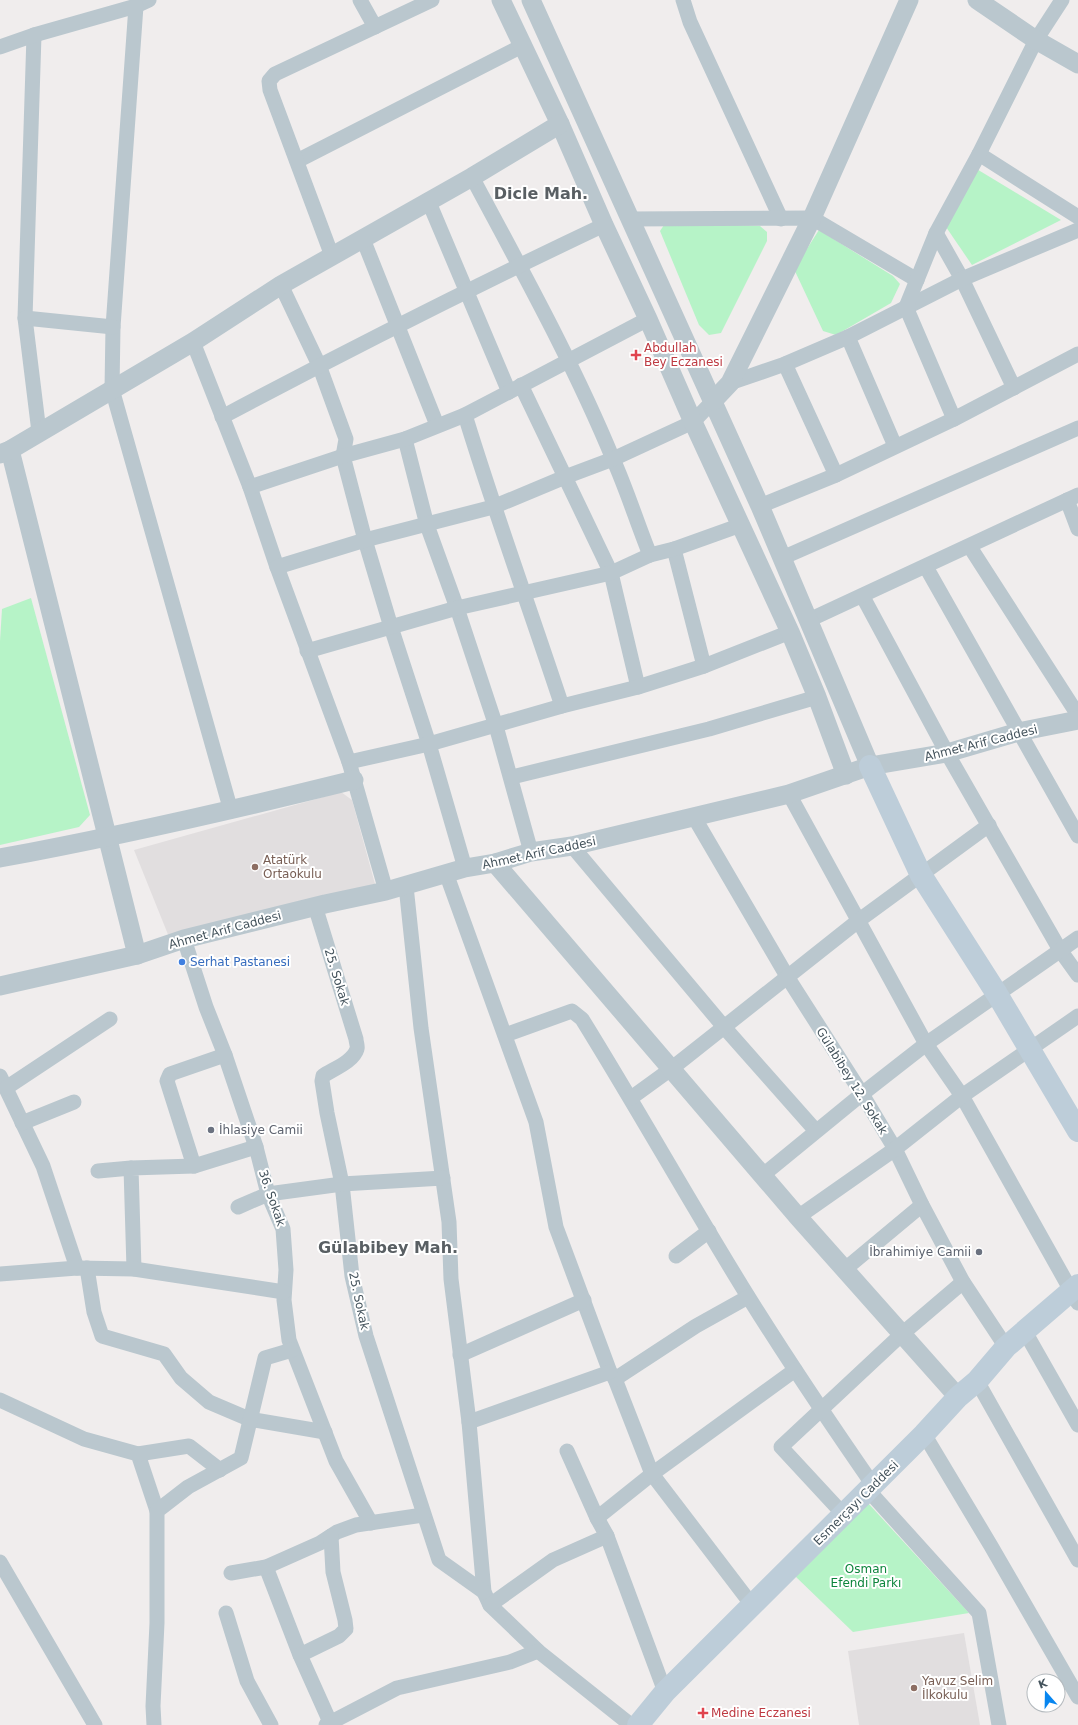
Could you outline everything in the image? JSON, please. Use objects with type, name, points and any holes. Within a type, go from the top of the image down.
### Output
[{"type":"main road","points":[[870,766],[921,875],[997,994],[1078,1132]]},
{"type":"main road","name":"Esmerçayı Caddesi","points":[[638,1725],[664,1692],[844,1515],[924,1434],[958,1397],[976,1381],[1006,1347],[1024,1330],[1076,1293]]},
{"type":"street","points":[[360,0],[376,27]]},
{"type":"street","points":[[332,256],[270,90],[269,81],[276,74],[432,0]]},
{"type":"street","points":[[501,0],[560,124],[604,225],[648,318],[693,422],[790,632],[817,697],[846,775]]},
{"type":"street","points":[[531,0],[760,506],[870,766]]},
{"type":"street","points":[[683,0],[690,22],[781,219]]},
{"type":"street","points":[[276,567],[365,540],[493,507],[566,476],[613,459],[693,422],[730,383],[812,218],[909,0]]},
{"type":"street","points":[[977,0],[1036,40],[1078,64]]},
{"type":"street","points":[[954,419],[906,307],[936,233],[979,154],[1036,40],[1062,0]]},
{"type":"street","points":[[0,47],[34,35],[142,3],[114,327],[112,389],[231,811]]},
{"type":"street","points":[[34,35],[26,318],[39,432]]},
{"type":"street","points":[[297,161],[522,46]]},
{"type":"street","points":[[137,955],[5,452],[193,342],[281,286],[428,200],[472,177],[560,124]]},
{"type":"street","points":[[979,154],[1078,217]]},
{"type":"street","points":[[472,177],[568,361],[613,459],[650,555]]},
{"type":"street","points":[[428,200],[466,292],[515,389],[566,476],[611,573],[638,687]]},
{"type":"street","points":[[629,218],[812,218],[917,280]]},
{"type":"street","points":[[222,417],[398,325],[604,225]]},
{"type":"street","points":[[730,383],[785,364],[848,337],[962,279],[1078,230]]},
{"type":"street","points":[[936,233],[962,279],[1014,388]]},
{"type":"street","points":[[363,239],[437,426]]},
{"type":"street","points":[[281,286],[319,365],[346,440],[343,456],[365,540],[391,627],[429,744],[465,868]]},
{"type":"street","points":[[26,318],[114,327]]},
{"type":"street","points":[[250,487],[343,456],[404,439],[465,415],[648,318]]},
{"type":"street","points":[[848,337],[895,446]]},
{"type":"street","points":[[193,342],[250,487],[276,567],[349,762],[386,891]]},
{"type":"street","points":[[760,506],[836,475],[954,419],[1078,354]]},
{"type":"street","points":[[785,364],[836,475]]},
{"type":"street","points":[[465,415],[493,507],[525,593],[562,706]]},
{"type":"street","points":[[782,558],[1078,428]]},
{"type":"street","points":[[404,439],[427,525],[457,608],[512,777],[531,852]]},
{"type":"street","points":[[809,620],[863,597],[1073,498],[1078,528]]},
{"type":"street","points":[[307,651],[457,608],[611,573],[650,555],[674,549],[741,525]]},
{"type":"street","points":[[970,546],[1078,715]]},
{"type":"street","points":[[674,549],[704,666]]},
{"type":"street","points":[[926,567],[1078,836]]},
{"type":"street","points":[[863,597],[947,753],[1060,950],[1078,975]]},
{"type":"street","points":[[349,762],[429,744],[562,706],[638,687],[704,666],[790,632]]},
{"type":"street","points":[[512,777],[709,729],[817,697]]},
{"type":"street","name":"Ahmet Arif Caddesi","points":[[0,986],[137,955],[184,939],[315,906],[406,886],[465,868],[495,863],[531,852],[572,846],[789,794],[870,766],[947,753],[1018,732],[1078,720]]},
{"type":"street","points":[[0,858],[106,838],[231,811],[354,780]]},
{"type":"street","points":[[789,794],[926,1044],[962,1096],[1076,1293]]},
{"type":"street","name":"Gülabibey 12. Sokak","points":[[694,817],[788,978],[895,1149],[922,1205],[963,1282],[1006,1347]]},
{"type":"street","points":[[631,1098],[671,1069],[788,978],[858,921],[989,824]]},
{"type":"street","points":[[572,846],[724,1027],[816,1132]]},
{"type":"street","points":[[495,863],[798,1217],[958,1397]]},
{"type":"street","points":[[446,873],[536,1122],[556,1227],[612,1375],[652,1474],[752,1605]]},
{"type":"street","points":[[406,886],[421,1028],[449,1222],[451,1279],[469,1422],[487,1599],[553,1560],[607,1536]]},
{"type":"street","name":"25. Sokak","points":[[315,906],[356,1039],[357,1049],[350,1058],[323,1076],[327,1113],[342,1184],[352,1276],[366,1336],[439,1560],[487,1599],[538,1651],[632,1725]]},
{"type":"street","points":[[763,1175],[926,1044],[1078,938]]},
{"type":"street","name":"36. Sokak","points":[[184,939],[206,1007],[225,1055],[256,1147],[268,1194],[283,1229],[286,1270],[284,1300],[289,1340],[292,1350],[336,1461],[371,1523]]},
{"type":"street","points":[[505,1034],[572,1011],[582,1019],[631,1098],[748,1297],[870,1487],[979,1613],[999,1725]]},
{"type":"street","points":[[798,1217],[895,1149],[962,1096],[1028,1049],[1078,1016]]},
{"type":"street","points":[[110,1019],[3,1082],[43,1166],[82,1268],[102,1336],[164,1354],[181,1378],[209,1402],[249,1419],[325,1432]]},
{"type":"street","points":[[194,1166],[167,1081],[170,1074],[225,1055]]},
{"type":"street","points":[[22,1123],[74,1102]]},
{"type":"street","points":[[98,1171],[130,1168],[194,1166],[256,1147]]},
{"type":"street","points":[[130,1168],[134,1270]]},
{"type":"street","points":[[238,1207],[268,1194],[342,1184],[443,1178]]},
{"type":"street","points":[[844,1270],[922,1205]]},
{"type":"street","points":[[676,1256],[710,1231]]},
{"type":"street","points":[[0,1274],[82,1268],[134,1270],[284,1292]]},
{"type":"street","points":[[844,1515],[781,1447],[902,1334],[963,1282]]},
{"type":"street","points":[[469,1422],[612,1375],[748,1297]]},
{"type":"street","points":[[460,1355],[584,1300]]},
{"type":"street","points":[[1024,1330],[1078,1425]]},
{"type":"street","points":[[157,1511],[188,1487],[241,1458],[249,1419],[265,1358],[292,1350]]},
{"type":"street","points":[[597,1518],[652,1474],[795,1370]]},
{"type":"street","points":[[976,1381],[1078,1560]]},
{"type":"street","points":[[0,1400],[84,1439],[138,1454],[188,1446],[220,1470]]},
{"type":"street","points":[[924,1434],[991,1546],[1078,1697]]},
{"type":"street","points":[[567,1451],[597,1518],[607,1536],[664,1692]]},
{"type":"street","points":[[138,1454],[157,1511],[157,1623],[153,1706],[154,1725]]},
{"type":"street","points":[[231,1573],[266,1567],[356,1525],[424,1515]]},
{"type":"street","points":[[300,1655],[339,1636],[346,1629],[333,1572],[331,1536]]},
{"type":"street","points":[[0,1562],[95,1725]]},
{"type":"street","points":[[266,1567],[328,1724],[397,1688],[510,1662],[538,1651]]},
{"type":"street","points":[[226,1613],[247,1681],[271,1725]]},
{"type":"shaded area","name":"Atatürk Ortaokulu","points":[[341,792],[352,800],[375,884],[169,937],[134,850]]},
{"type":"shaded area","name":"Yavuz Selim İlkokulu","points":[[964,1633],[980,1725],[859,1725],[848,1651]]},
{"type":"green space","points":[[975,168],[1061,220],[972,265],[946,227]]},
{"type":"green space","points":[[666,222],[760,226],[767,232],[767,241],[721,333],[709,335],[699,325],[660,231]]},
{"type":"green space","points":[[819,230],[893,276],[900,284],[891,303],[836,335],[823,331],[794,269]]},
{"type":"green space","points":[[31,598],[90,815],[79,827],[0,845],[0,641],[2,609]]},
{"type":"green space","name":"Osman Efendi Parkı","points":[[867,1502],[969,1613],[853,1632],[795,1576]]},
{"type":"place","name":"Abdullah Bey Eczanesi","points":[[636,355]]},
{"type":"place","name":"Atatürk Ortaokulu","points":[[255,867]]},
{"type":"place","name":"Serhat Pastanesi","points":[[182,962]]},
{"type":"place","name":"İhlasiye Camii","points":[[211,1130]]},
{"type":"place","name":"İbrahimiye Camii","points":[[979,1252]]},
{"type":"place","name":"Yavuz Selim İlkokulu","points":[[914,1688]]},
{"type":"place","name":"Medine Eczanesi","points":[[703,1713]]},
{"type":"district","name":"Dicle Mah.","points":[[541,193]]},
{"type":"district","name":"Gülabibey Mah.","points":[[388,1247]]}]
